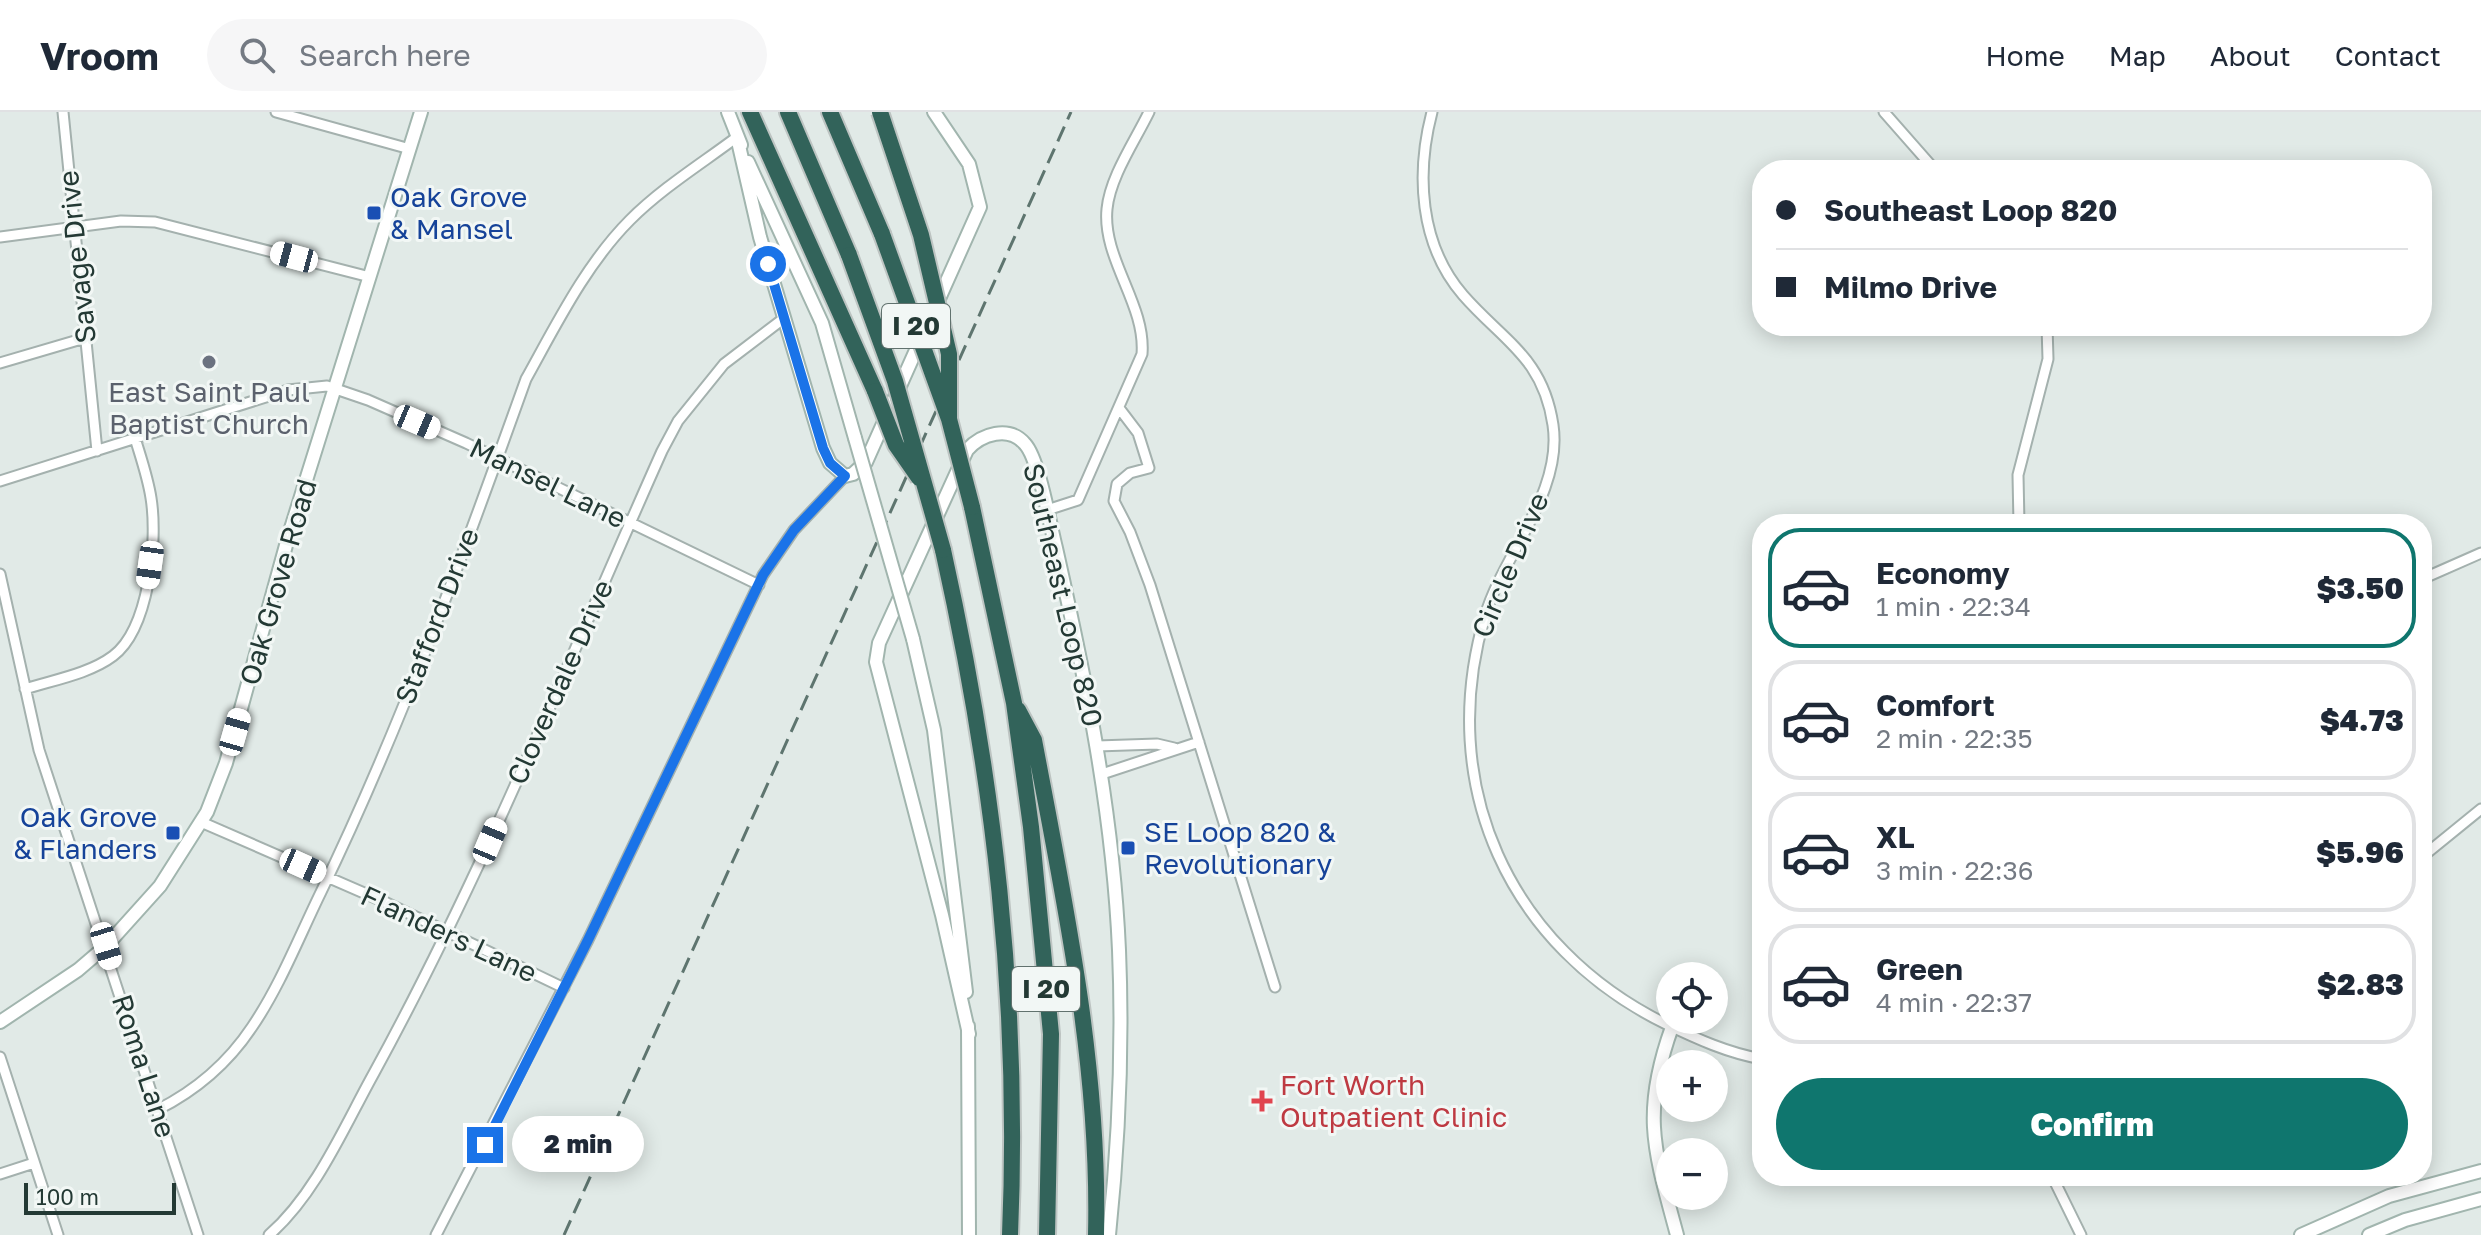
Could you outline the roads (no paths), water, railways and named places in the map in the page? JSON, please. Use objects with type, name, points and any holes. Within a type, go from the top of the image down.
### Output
[{"type":"highway","points":[[750,112],[875,391],[896,445],[928,491]]},
{"type":"highway","name":"I 20","points":[[788,112],[849,255],[895,381],[943,550],[982,740],[1001,884],[1012,1057],[1010,1235]]},
{"type":"highway","name":"I 20","points":[[830,112],[882,234],[949,419],[972,507],[1014,703],[1051,1034],[1047,1235]]},
{"type":"highway","points":[[880,112],[921,235],[949,354],[949,419]]},
{"type":"highway","points":[[1014,703],[1034,740],[1082,1006],[1095,1137],[1096,1235]]},
{"type":"main road","name":"Oak Grove Road","points":[[0,1022],[78,970],[106,946],[160,886],[201,822],[226,763],[267,612],[421,112]]},
{"type":"main road","points":[[728,112],[783,319],[823,448],[830,463],[845,476],[866,462],[980,207],[969,164],[934,112]]},
{"type":"main road","name":"Southeast Loop 820","points":[[737,137],[822,323],[913,639],[934,730],[963,956],[969,1034],[969,1235]]},
{"type":"main road","name":"Southeast Loop 820","points":[[969,1034],[928,860],[878,682],[877,653],[961,462],[975,440],[1001,433],[1023,441],[1029,450],[1047,510],[1102,774],[1116,889],[1121,1009],[1121,1109],[1109,1235]]},
{"type":"main road","points":[[1670,1034],[1653,1090],[1651,1123],[1654,1151],[1677,1235]]},
{"type":"main road","points":[[2432,1185],[2481,1171]]},
{"type":"main road","points":[[2301,1235],[2374,1201],[2428,1186]]},
{"type":"main road","points":[[2369,1235],[2405,1220],[2481,1199]]},
{"type":"street","name":"Savage Drive","points":[[63,112],[97,451]]},
{"type":"street","points":[[276,112],[410,149]]},
{"type":"street","points":[[1047,510],[1078,500],[1142,354],[1143,341],[1111,237],[1107,210],[1110,194],[1149,112]]},
{"type":"street","name":"Circle Drive","points":[[1432,112],[1421,175],[1424,206],[1440,258],[1462,294],[1534,367],[1549,404],[1554,430],[1543,489],[1497,584],[1475,652],[1469,696],[1469,742],[1478,801],[1498,858],[1511,884],[1544,931],[1590,977],[1656,1017]]},
{"type":"street","points":[[1884,112],[1926,160]]},
{"type":"street","name":"Stafford Drive","points":[[157,1110],[183,1097],[206,1079],[252,1027],[328,877],[424,654],[526,379],[606,250],[628,222],[660,193],[737,137]]},
{"type":"street","points":[[0,237],[74,226],[155,222],[370,277]]},
{"type":"street","name":"Cloverdale Drive","points":[[269,1235],[300,1201],[335,1144],[447,932],[678,421],[724,364],[783,319]]},
{"type":"street","points":[[2019,514],[2018,475],[2048,359],[2047,336]]},
{"type":"street","points":[[0,363],[85,338]]},
{"type":"street","points":[[0,481],[299,387],[335,388]]},
{"type":"street","name":"Mansel Lane","points":[[335,388],[497,459],[759,585]]},
{"type":"street","points":[[1119,408],[1138,433],[1149,468],[1130,473],[1117,484],[1114,501],[1130,532],[1150,585],[1275,987]]},
{"type":"street","points":[[25,689],[103,662],[121,648],[133,631],[148,583],[153,547],[152,502],[135,438]]},
{"type":"street","points":[[436,1235],[564,988],[759,585],[788,538],[845,476]]},
{"type":"street","points":[[2432,575],[2481,553]]},
{"type":"street","name":"Roma Lane","points":[[0,574],[25,689],[60,816],[106,946],[198,1235]]},
{"type":"street","points":[[1102,774],[1199,742]]},
{"type":"street","points":[[1097,746],[1157,744],[1174,748]]},
{"type":"street","points":[[2432,849],[2481,809]]},
{"type":"street","name":"Flanders Lane","points":[[201,822],[328,877],[564,988]]},
{"type":"street","name":"Circle Drive","points":[[1688,1034],[1752,1056]]},
{"type":"street","points":[[0,1057],[58,1235]]},
{"type":"street","points":[[0,1174],[34,1163]]},
{"type":"street","points":[[2057,1186],[2081,1235]]},
{"type":"railway","points":[[564,1235],[1071,112]]},
{"type":"place","name":"Oak Grove & Mansel","points":[[374,213]]},
{"type":"place","name":"East Saint Paul Baptist Church","points":[[209,362]]},
{"type":"place","name":"Oak Grove & Flanders","points":[[173,833]]},
{"type":"place","name":"SE Loop 820 & Revolutionary","points":[[1128,848]]},
{"type":"place","name":"Fort Worth Outpatient Clinic","points":[[1262,1101]]}]
